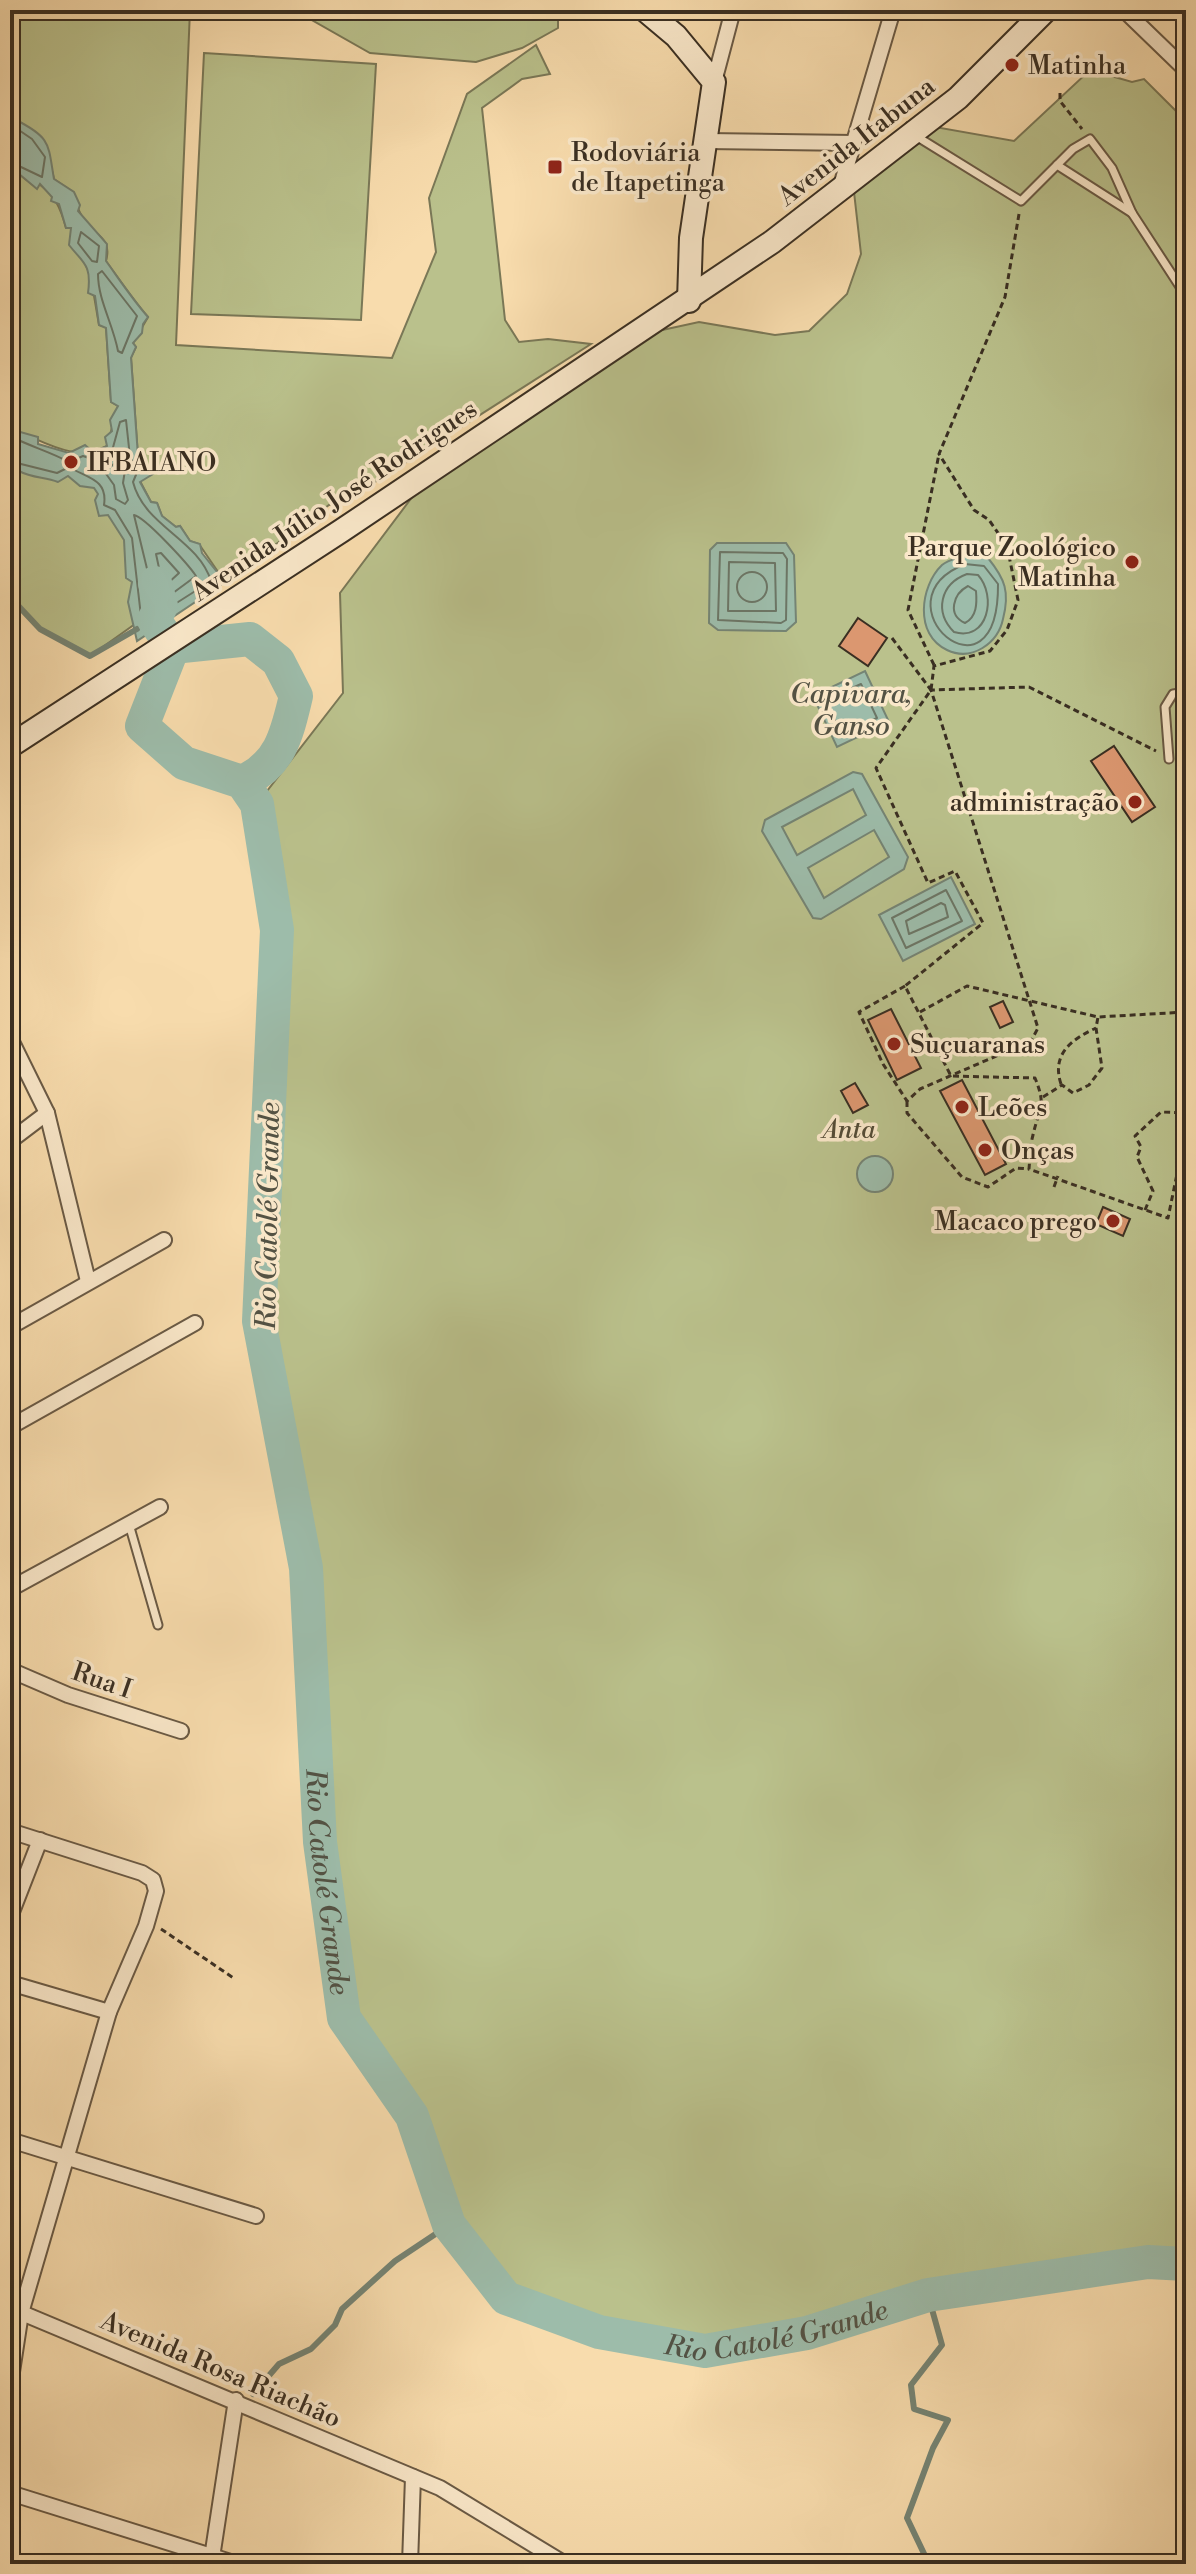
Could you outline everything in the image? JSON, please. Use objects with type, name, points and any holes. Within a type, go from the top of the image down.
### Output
[{"type":"main road","points":[[645,10],[676,36],[714,82],[691,238],[689,301]]},
{"type":"main road","name":"Avenida Itabuna","points":[[689,301],[958,98],[998,62],[1046,10]]},
{"type":"main road","name":"Avenida Júlio José Rodrigues","points":[[10,746],[689,301]]},
{"type":"street","points":[[714,82],[733,10]]},
{"type":"street","points":[[840,189],[893,10]]},
{"type":"street","points":[[1124,10],[1186,70]]},
{"type":"street","points":[[706,141],[854,143]]},
{"type":"street","points":[[10,1038],[47,1113],[88,1281]]},
{"type":"street","points":[[10,1141],[47,1113]]},
{"type":"street","points":[[10,1327],[164,1240]]},
{"type":"street","points":[[10,1427],[195,1323]]},
{"type":"street","points":[[10,1589],[160,1507]]},
{"type":"street","name":"Rua I","points":[[10,1670],[68,1695],[181,1731]]},
{"type":"street","points":[[10,1831],[153,1880],[156,1891],[146,1926],[109,2012],[67,2160],[16,2310],[10,2385]]},
{"type":"street","points":[[10,1917],[40,1840]]},
{"type":"street","points":[[10,1983],[109,2012]]},
{"type":"street","points":[[10,2140],[256,2216]]},
{"type":"street","name":"Avenida Rosa Riachão","points":[[16,2310],[413,2477],[479,2510],[565,2564]]},
{"type":"street","points":[[211,2561],[236,2400]]},
{"type":"street","points":[[410,2564],[413,2477]]},
{"type":"street","points":[[10,2493],[211,2561],[237,2564]]},
{"type":"lane","points":[[911,132],[1021,201],[1081,142],[1090,139],[1112,168],[1132,213],[1186,296]]},
{"type":"lane","points":[[1057,165],[1132,213]]},
{"type":"lane","points":[[1169,759],[1165,707],[1173,694],[1186,692]]},
{"type":"lane","points":[[129,1524],[158,1625]]},
{"type":"path","points":[[1060,93],[1060,101],[1090,139]]},
{"type":"path","points":[[1021,201],[1005,297],[939,454],[908,610],[934,666],[931,690],[876,768],[928,883],[955,871],[983,923],[905,986],[859,1012],[883,1064],[907,1101],[907,1113],[962,1177],[988,1187],[1016,1168],[1029,1169],[1058,1176],[1168,1218],[1186,1130]]},
{"type":"path","points":[[934,666],[990,651],[1007,630],[1018,600],[1007,546],[989,520],[974,510],[939,454]]},
{"type":"path","points":[[892,638],[931,690],[1038,1028],[1031,1041],[951,1076],[912,1095],[907,1101]]},
{"type":"path","points":[[931,690],[1029,687],[1081,710],[1169,759]]},
{"type":"path","points":[[905,986],[951,1076]]},
{"type":"path","points":[[919,1013],[967,986],[1098,1017],[1186,1012]]},
{"type":"path","points":[[1096,1028],[1072,1039],[1060,1056],[1057,1071],[1062,1085],[1073,1093],[1089,1085],[1102,1068],[1096,1028],[1098,1017]]},
{"type":"path","points":[[951,1076],[1035,1078],[1043,1097],[1041,1117],[1033,1134],[1029,1169]]},
{"type":"path","points":[[1043,1097],[1062,1085]]},
{"type":"path","points":[[1145,1210],[1153,1191],[1137,1157],[1141,1147],[1135,1136],[1161,1112],[1186,1113]]},
{"type":"path","points":[[1054,1187],[1058,1176]]},
{"type":"path","points":[[146,1926],[167,1931],[235,1979]]},
{"type":"green space","points":[[10,10],[190,10],[176,345],[392,358],[436,252],[429,198],[467,94],[536,45],[550,74],[522,79],[482,108],[505,320],[519,342],[548,339],[591,344],[342,503],[329,505],[225,582],[199,544],[190,541],[180,526],[176,527],[162,516],[157,503],[151,502],[140,481],[146,467],[138,456],[131,357],[136,347],[133,343],[148,317],[106,261],[105,243],[84,220],[73,192],[54,179],[41,145],[30,130],[16,120],[14,101],[10,98]]},
{"type":"green space","points":[[275,10],[558,10],[558,28],[522,48],[476,62],[370,53],[308,18]]},
{"type":"green space","points":[[204,53],[376,64],[361,320],[191,314]]},
{"type":"green space","name":"Anta","points":[[1090,70],[1132,82],[1144,79],[1186,121],[1186,2264],[1148,2262],[928,2295],[807,2333],[705,2351],[599,2332],[506,2298],[449,2225],[412,2116],[344,2018],[320,1842],[306,1568],[259,1321],[277,930],[257,804],[343,693],[340,593],[425,480],[644,334],[699,322],[775,335],[809,331],[847,294],[861,254],[853,183],[907,122],[1014,141]]},
{"type":"green space","points":[[19,174],[49,193],[66,228],[71,228],[91,278],[99,325],[106,327],[111,402],[118,406],[107,446],[93,451],[56,448],[10,429],[10,178]]},
{"type":"green space","points":[[10,449],[92,480],[137,516],[142,619],[90,656],[43,631],[10,597]]},
{"type":"water","points":[[10,98],[14,101],[16,120],[42,138],[51,158],[54,179],[74,192],[80,205],[78,211],[107,244],[106,261],[148,317],[142,333],[133,343],[136,347],[131,358],[138,456],[153,474],[140,482],[151,502],[157,503],[162,516],[176,527],[180,526],[190,541],[200,544],[202,553],[225,582],[137,641],[128,602],[132,582],[126,578],[124,540],[108,515],[99,516],[95,500],[98,494],[94,488],[80,486],[68,476],[58,482],[19,471],[10,473],[10,429],[38,437],[38,444],[69,453],[85,445],[94,453],[107,446],[105,437],[112,431],[110,420],[118,406],[111,402],[106,328],[99,325],[95,296],[88,293],[89,276],[85,265],[69,245],[71,228],[66,228],[59,204],[51,201],[52,197],[40,184],[37,189],[19,174],[10,178]]},
{"type":"water","points":[[717,543],[786,543],[794,555],[796,622],[786,631],[718,630],[709,623],[710,550]]},
{"type":"water","points":[[965,555],[988,558],[1002,579],[1006,593],[1003,619],[996,636],[982,648],[966,654],[947,650],[936,643],[925,622],[924,610],[925,597],[935,574],[944,563]]},
{"type":"water","name":"Capivara, Ganso","points":[[865,671],[889,722],[837,747],[813,696]]},
{"type":"water","points":[[853,772],[862,774],[908,857],[904,869],[821,919],[813,918],[762,831],[765,820]],"holes":[[[853,789],[866,815],[797,855],[782,827]],[[874,830],[889,857],[824,898],[808,868]]]},
{"type":"water","points":[[951,877],[975,924],[903,961],[879,915]]},
{"type":"water","points":[[875,1156],[888,1161],[893,1174],[888,1187],[875,1192],[862,1187],[857,1174],[862,1161]]},
{"type":"building","points":[[858,618],[887,638],[868,666],[839,646]]},
{"type":"building","points":[[1114,746],[1155,807],[1132,822],[1091,761]]},
{"type":"building","points":[[1003,1001],[1013,1022],[1000,1028],[990,1007]]},
{"type":"building","name":"Suçuaranas","points":[[891,1009],[921,1068],[897,1080],[868,1020]]},
{"type":"building","points":[[962,1080],[1006,1164],[985,1175],[940,1091]]},
{"type":"building","points":[[855,1083],[868,1105],[853,1113],[841,1091]]},
{"type":"building","name":"Macaco prego","points":[[1103,1207],[1130,1219],[1123,1236],[1096,1224]]},
{"type":"waterway","points":[[458,10],[461,13],[490,10]]},
{"type":"waterway","name":"Rio Catolé Grande","points":[[155,583],[161,606],[154,620],[173,647],[142,726],[184,763],[242,782],[257,804],[277,930],[259,1321],[306,1568],[320,1842],[344,2018],[412,2116],[449,2225],[506,2298],[599,2332],[705,2351],[807,2333],[928,2295],[1148,2262],[1186,2264]]},
{"type":"waterway","points":[[10,597],[40,629],[90,656],[137,629]]},
{"type":"waterway","name":"Rio Catolé Grande","points":[[173,647],[250,639],[278,661],[296,696],[285,735],[274,757],[266,767],[242,782]]},
{"type":"waterway","points":[[253,2394],[279,2364],[311,2349],[335,2325],[342,2309],[395,2261],[449,2225]]},
{"type":"waterway","points":[[928,2295],[942,2345],[911,2385],[914,2409],[948,2420],[933,2448],[907,2518],[928,2562],[948,2564]]},
{"type":"place","name":"Matinha","points":[[1012,65]]},
{"type":"place","name":"Rodoviária de Itapetinga","points":[[555,167]]},
{"type":"place","name":"IFBAIANO","points":[[71,462]]},
{"type":"place","name":"Parque Zoológico Matinha","points":[[1132,562]]},
{"type":"place","name":"administração","points":[[1135,802]]},
{"type":"place","name":"Suçuaranas","points":[[894,1044]]},
{"type":"place","name":"Leões","points":[[962,1107]]},
{"type":"place","name":"Onças","points":[[985,1150]]},
{"type":"place","name":"Macaco prego","points":[[1113,1221]]}]
